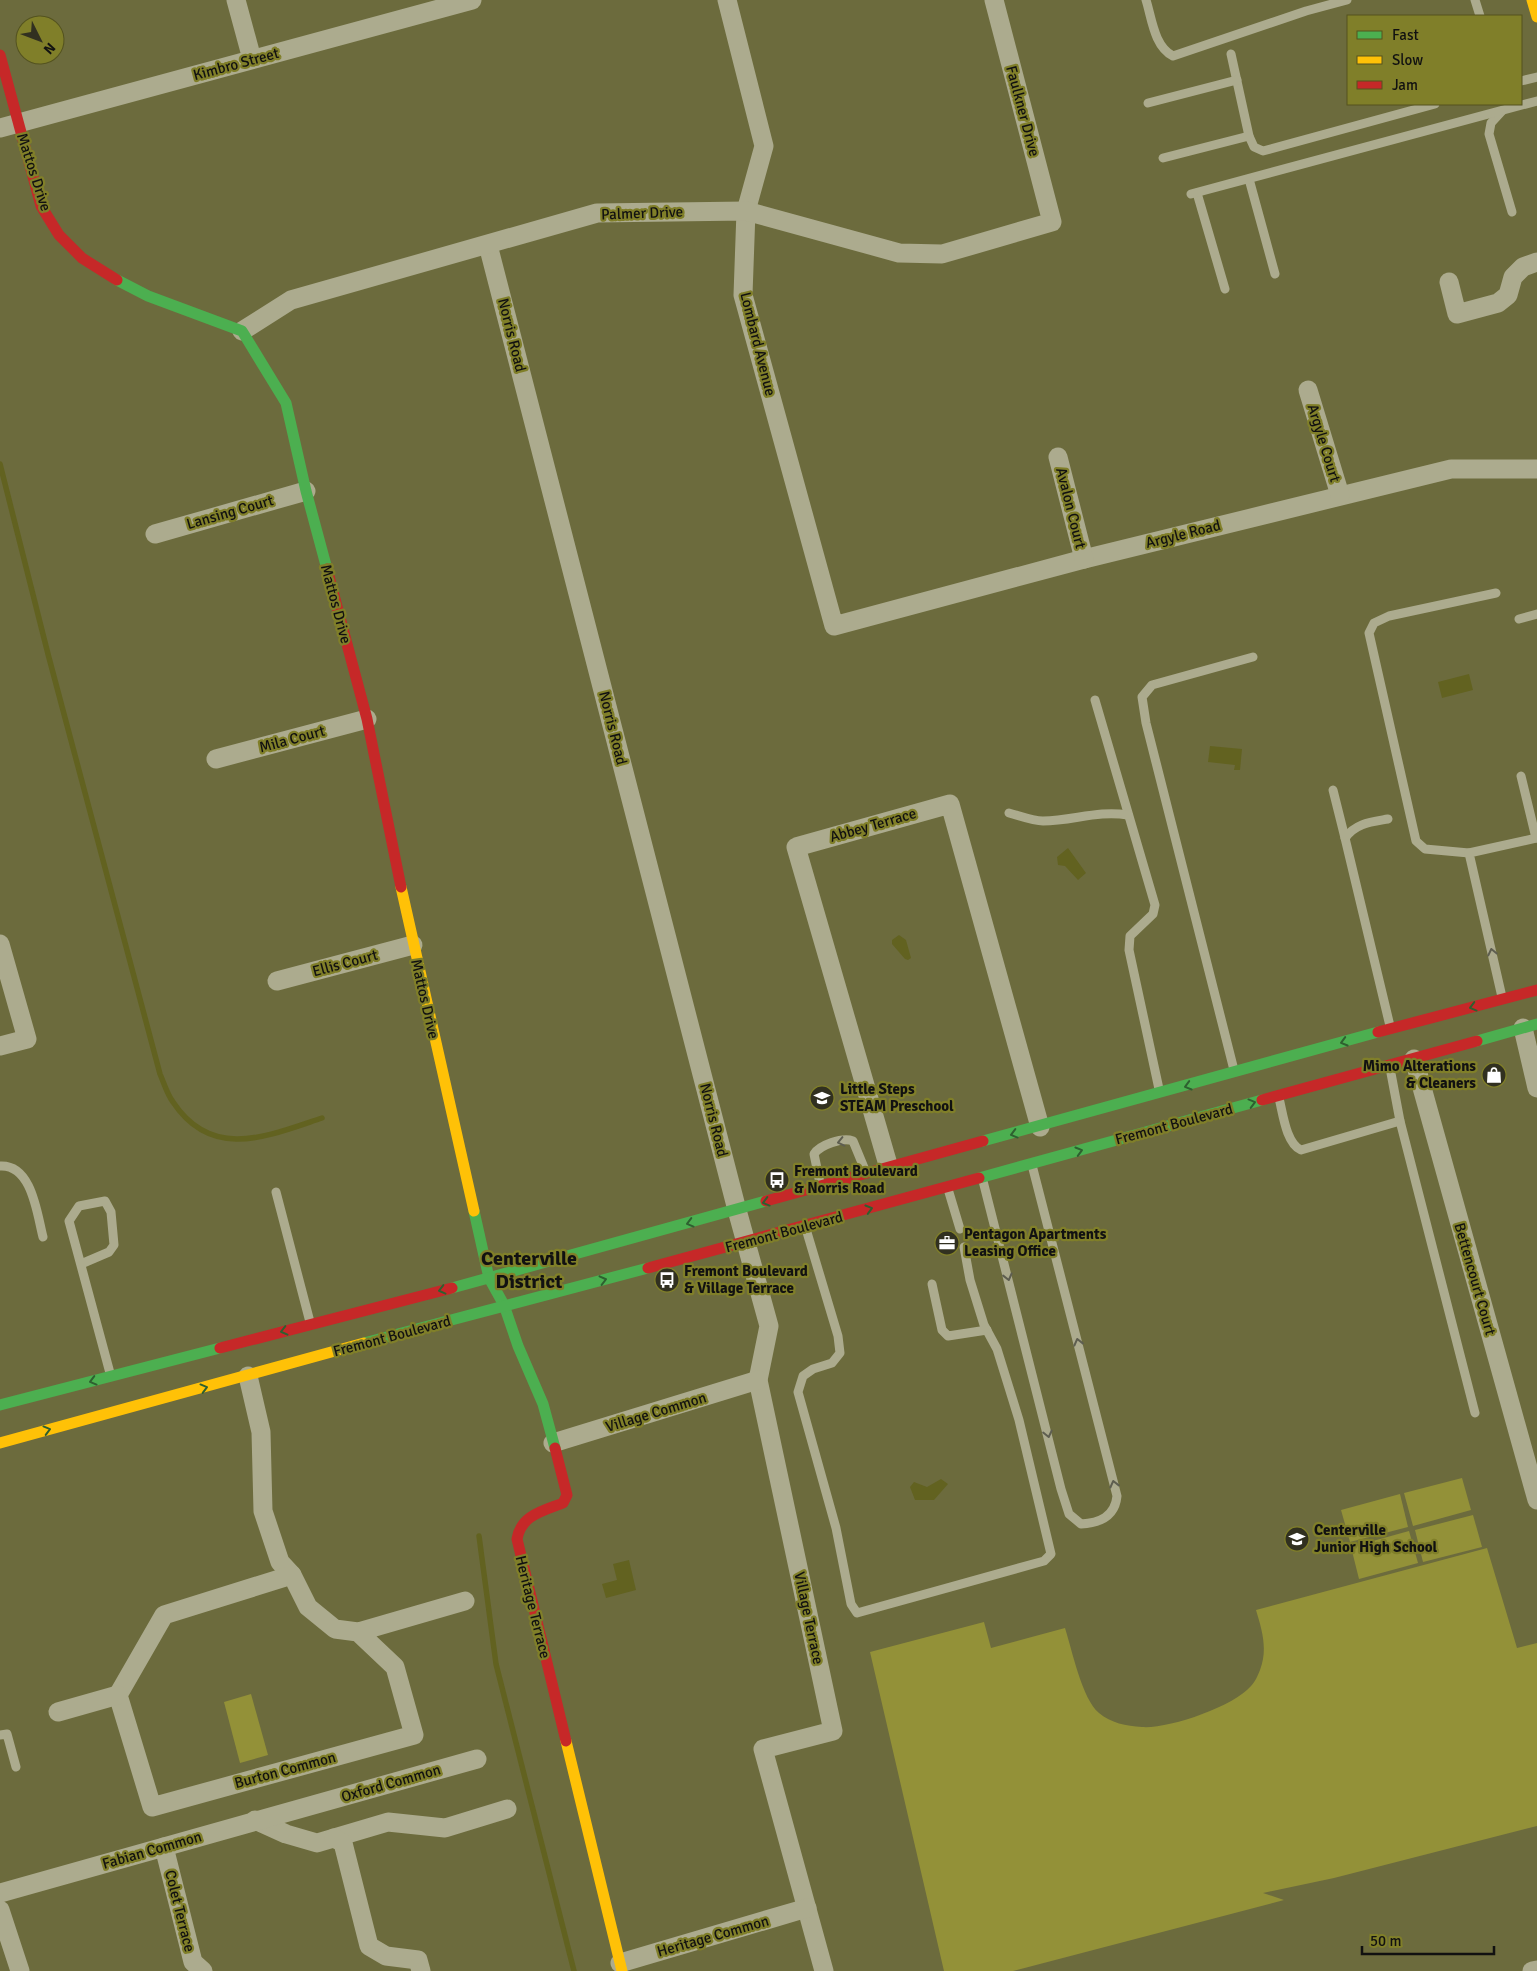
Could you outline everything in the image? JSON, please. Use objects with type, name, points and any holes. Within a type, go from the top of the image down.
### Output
[{"type":"main road","points":[[1534,1],[1537,17]]},
{"type":"main road","name":"Mattos Drive","points":[[0,55],[41,206],[59,235],[82,258],[113,278],[148,296],[242,331],[286,403],[306,490],[367,720],[412,945],[489,1278]]},
{"type":"main road","name":"Fremont Boulevard","points":[[0,1405],[489,1278],[1537,990]]},
{"type":"main road","name":"Fremont Boulevard","points":[[0,1443],[504,1306],[983,1179],[1530,1026]]},
{"type":"main road","name":"Heritage Terrace","points":[[489,1278],[504,1306],[518,1346],[543,1404],[567,1495],[563,1504],[525,1519],[518,1528],[517,1539],[621,1967]]},
{"type":"street","points":[[236,0],[252,59]]},
{"type":"street","name":"Kimbro Street","points":[[0,128],[472,0]]},
{"type":"street","name":"Lombard Avenue","points":[[727,0],[764,146],[746,211],[743,295],[834,626]]},
{"type":"street","name":"Faulkner Drive","points":[[994,0],[1052,222]]},
{"type":"street","name":"Palmer Drive","points":[[242,331],[291,300],[597,213],[746,211],[899,254],[942,254],[1052,222]]},
{"type":"street","name":"Norris Road","points":[[488,244],[737,1210]]},
{"type":"street","points":[[1449,282],[1456,314],[1498,302],[1508,295],[1513,277],[1523,267],[1537,262]]},
{"type":"street","name":"Argyle Court","points":[[1308,390],[1340,495]]},
{"type":"street","name":"Avalon Court","points":[[1058,456],[1084,559]]},
{"type":"street","name":"Argyle Road","points":[[834,626],[1084,559],[1451,469],[1537,469]]},
{"type":"street","name":"Lansing Court","points":[[154,534],[306,490]]},
{"type":"street","name":"Mila Court","points":[[216,760],[367,720]]},
{"type":"street","name":"Abbey Terrace","points":[[888,1168],[796,847],[950,804],[1040,1127]]},
{"type":"street","points":[[0,944],[26,1039],[0,1046]]},
{"type":"street","name":"Ellis Court","points":[[277,981],[412,945]]},
{"type":"street","points":[[1530,1026],[1537,1088]]},
{"type":"street","name":"Bettencourt Court","points":[[1414,1058],[1537,1500]]},
{"type":"street","name":"Village Terrace","points":[[737,1210],[769,1326],[758,1380],[833,1731],[763,1749],[824,1971]]},
{"type":"street","points":[[248,1376],[261,1432],[263,1511],[280,1562],[292,1575],[308,1606],[335,1629],[358,1632],[465,1601]]},
{"type":"street","name":"Village Common","points":[[554,1443],[758,1380]]},
{"type":"street","points":[[58,1712],[118,1695],[164,1615],[292,1575]]},
{"type":"street","name":"Burton Common","points":[[118,1695],[152,1807],[414,1735],[395,1667],[358,1632]]},
{"type":"street","name":"Oxford Common","points":[[305,1807],[477,1759]]},
{"type":"street","name":"Fabian Common","points":[[0,1893],[305,1807]]},
{"type":"street","points":[[255,1820],[286,1834],[317,1843],[388,1822],[445,1828],[507,1809]]},
{"type":"street","points":[[334,1838],[343,1843],[369,1946],[386,1956],[418,1960],[421,1971]]},
{"type":"street","name":"Colet Terrace","points":[[164,1847],[194,1962],[203,1971]]},
{"type":"street","name":"Heritage Common","points":[[621,1967],[807,1908]]},
{"type":"street","points":[[0,1910],[20,1971]]},
{"type":"street","points":[[1532,1971],[1537,1970]]},
{"type":"lane","points":[[1146,0],[1159,43],[1165,52],[1173,56],[1306,11],[1348,0]]},
{"type":"lane","points":[[1475,0],[1480,15]]},
{"type":"lane","points":[[1231,54],[1249,136],[1254,147],[1263,151],[1431,105]]},
{"type":"lane","points":[[1522,81],[1537,77]]},
{"type":"lane","points":[[1148,103],[1237,80]]},
{"type":"lane","points":[[1224,288],[1194,194],[1537,101]]},
{"type":"lane","points":[[1504,110],[1491,122],[1489,134],[1512,212]]},
{"type":"lane","points":[[1163,158],[1249,136]]},
{"type":"lane","points":[[1249,179],[1275,274]]},
{"type":"lane","points":[[1496,593],[1388,616],[1374,623],[1369,633],[1416,841],[1425,849],[1469,853],[1536,838],[1521,776]]},
{"type":"lane","points":[[1519,619],[1537,614]]},
{"type":"lane","points":[[1235,1073],[1146,723],[1142,697],[1152,685],[1254,657]]},
{"type":"lane","points":[[1095,700],[1155,905],[1153,914],[1130,936],[1128,950],[1160,1094]]},
{"type":"lane","points":[[1333,790],[1391,1029]]},
{"type":"lane","points":[[1009,813],[1042,821],[1112,812],[1128,815]]},
{"type":"lane","points":[[1345,838],[1351,829],[1363,824],[1388,819]]},
{"type":"lane","points":[[1469,853],[1502,999]]},
{"type":"lane","points":[[1389,1066],[1400,1121],[1475,1413]]},
{"type":"lane","points":[[1279,1096],[1294,1147],[1300,1150],[1400,1121]]},
{"type":"lane","points":[[821,1188],[814,1154],[818,1148],[836,1142],[849,1139],[853,1141],[867,1174]]},
{"type":"lane","points":[[983,1179],[1061,1489],[1069,1514],[1081,1524],[1096,1523],[1110,1515],[1116,1506],[1117,1496],[1032,1164]]},
{"type":"lane","points":[[0,1166],[15,1169],[28,1182],[43,1237]]},
{"type":"lane","points":[[948,1187],[960,1229]]},
{"type":"lane","points":[[276,1192],[311,1324]]},
{"type":"lane","points":[[81,1264],[109,1252],[114,1245],[111,1212],[105,1201],[79,1206],[69,1221],[111,1376]]},
{"type":"lane","points":[[805,1226],[838,1336],[840,1353],[832,1363],[813,1369],[803,1376],[798,1392],[836,1528],[851,1604],[858,1613],[1044,1561],[1051,1554],[1019,1420],[997,1349],[987,1330],[970,1280],[964,1247]]},
{"type":"lane","points":[[932,1284],[942,1330],[948,1336],[987,1330]]},
{"type":"lane","points":[[0,1736],[7,1734],[16,1766]]},
{"type":"shaded area","points":[[1469,674],[1473,690],[1442,698],[1438,682]]},
{"type":"shaded area","points":[[1210,746],[1242,749],[1240,770],[1234,770],[1235,765],[1208,762]]},
{"type":"shaded area","points":[[1068,848],[1086,873],[1078,880],[1065,866],[1058,865],[1057,857]]},
{"type":"shaded area","points":[[899,935],[906,940],[911,958],[908,960],[892,944],[892,940]]},
{"type":"shaded area","points":[[1462,1478],[1471,1510],[1413,1526],[1404,1493]]},
{"type":"shaded area","points":[[941,1479],[948,1484],[934,1500],[915,1500],[910,1487],[914,1482],[927,1487]]},
{"type":"shaded area","points":[[1400,1494],[1408,1527],[1350,1542],[1341,1510]]},
{"type":"shaded area","points":[[1473,1515],[1482,1547],[1423,1562],[1415,1530]]},
{"type":"shaded area","points":[[1409,1531],[1418,1563],[1359,1579],[1351,1547]]},
{"type":"shaded area","points":[[1487,1548],[1517,1648],[1537,1643],[1537,1826],[1334,1878],[1263,1893],[1284,1900],[1013,1971],[944,1971],[870,1652],[984,1622],[991,1648],[1065,1628],[1083,1686],[1093,1706],[1099,1713],[1114,1722],[1130,1726],[1153,1727],[1183,1720],[1215,1709],[1242,1694],[1252,1684],[1260,1670],[1264,1655],[1262,1632],[1256,1610]]},
{"type":"shaded area","points":[[629,1560],[636,1590],[606,1598],[602,1584],[617,1580],[613,1564]]},
{"type":"shaded area","points":[[251,1694],[268,1755],[240,1763],[224,1702]]},
{"type":"waterway","points":[[0,464],[48,654],[160,1074],[169,1096],[188,1120],[205,1132],[223,1138],[242,1139],[261,1136],[322,1118]]},
{"type":"waterway","points":[[479,1536],[496,1664],[574,1971]]},
{"type":"traffic: fast","points":[[117,280],[148,296],[242,331],[286,403],[306,491],[327,569]]},
{"type":"traffic: fast","points":[[1477,1041],[1537,1024]]},
{"type":"traffic: fast","points":[[983,1141],[1378,1032]]},
{"type":"traffic: fast","points":[[979,1178],[1262,1100]]},
{"type":"traffic: fast","points":[[452,1288],[766,1201]]},
{"type":"traffic: fast","points":[[474,1211],[489,1278],[504,1305],[518,1346],[543,1404],[555,1448]]},
{"type":"traffic: fast","points":[[364,1343],[648,1268]]},
{"type":"traffic: fast","points":[[0,1405],[220,1348]]},
{"type":"traffic: slow","points":[[1532,0],[1537,17]]},
{"type":"traffic: slow","points":[[401,887],[474,1211]]},
{"type":"traffic: slow","points":[[0,1443],[364,1343]]},
{"type":"traffic: slow","points":[[566,1741],[622,1971]]},
{"type":"traffic: jam","points":[[0,55],[41,206],[59,235],[82,258],[117,280]]},
{"type":"traffic: jam","points":[[327,569],[367,719],[401,887]]},
{"type":"traffic: jam","points":[[1378,1032],[1537,990]]},
{"type":"traffic: jam","points":[[1262,1100],[1477,1041]]},
{"type":"traffic: jam","points":[[766,1201],[983,1141]]},
{"type":"traffic: jam","points":[[648,1268],[979,1178]]},
{"type":"traffic: jam","points":[[220,1348],[452,1288]]},
{"type":"traffic: jam","points":[[555,1448],[567,1495],[563,1503],[528,1519],[519,1531],[517,1539],[566,1741]]},
{"type":"place","name":"Mimo Alterations & Cleaners","points":[[1494,1075]]},
{"type":"place","name":"Little Steps STEAM Preschool","points":[[822,1098]]},
{"type":"place","name":"Fremont Boulevard & Norris Road","points":[[777,1180]]},
{"type":"place","name":"Pentagon Apartments Leasing Office","points":[[947,1243]]},
{"type":"place","name":"Fremont Boulevard & Village Terrace","points":[[667,1280]]},
{"type":"place","name":"Centerville Junior High School","points":[[1297,1539]]},
{"type":"district","name":"Centerville District","points":[[529,1270]]}]
